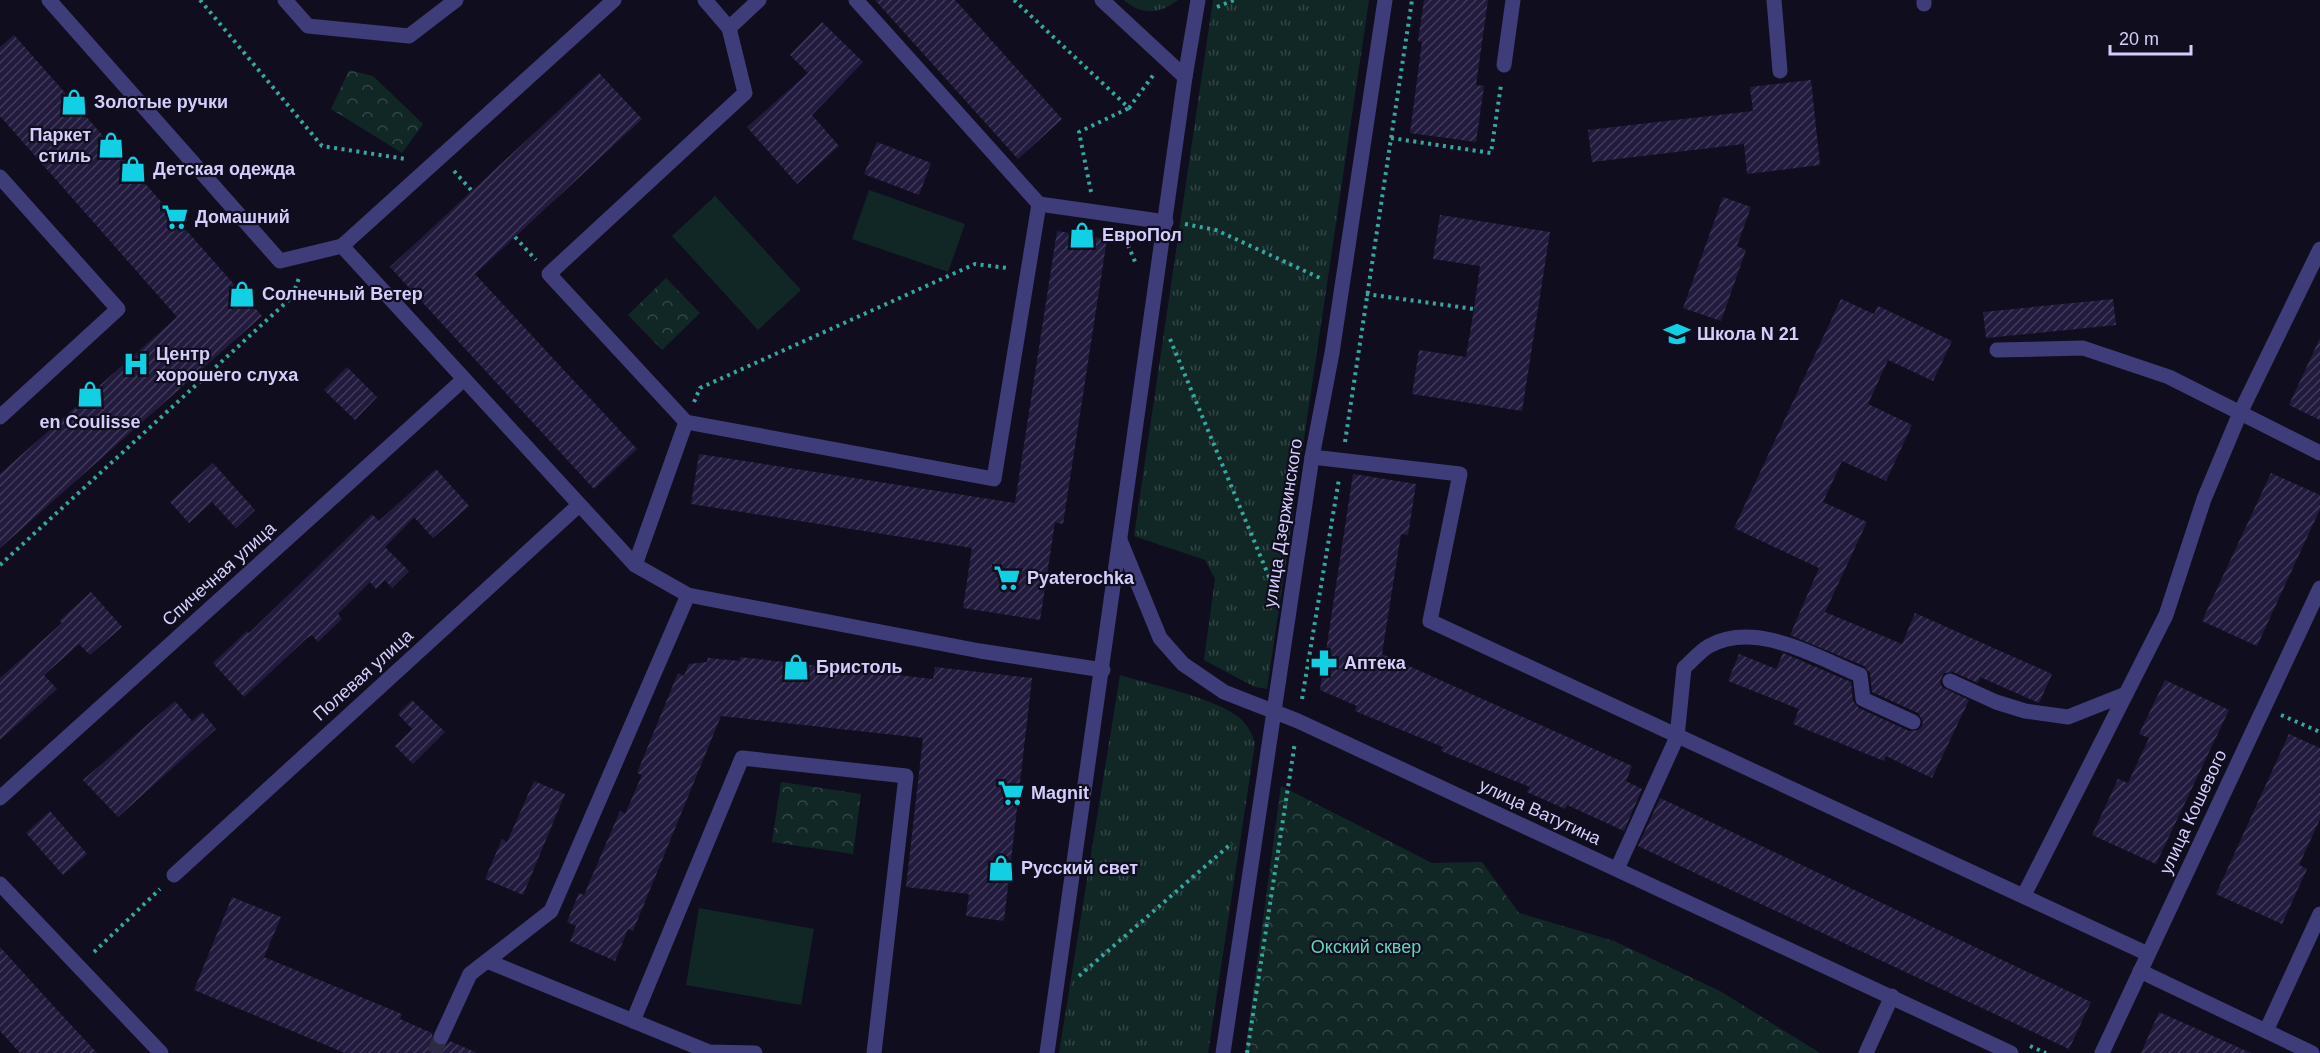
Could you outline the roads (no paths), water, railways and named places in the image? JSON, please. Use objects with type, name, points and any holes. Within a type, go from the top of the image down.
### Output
[{"type":"street","points":[[50,0],[280,261],[342,246],[614,0]]},
{"type":"street","points":[[285,0],[308,26],[410,36],[456,0]]},
{"type":"street","points":[[705,0],[729,28],[745,93],[549,274],[686,422],[994,479],[1038,204]]},
{"type":"street","points":[[729,28],[759,0]]},
{"type":"street","points":[[856,0],[1038,204],[1166,222]]},
{"type":"street","points":[[1102,0],[1185,77]]},
{"type":"street","points":[[1047,1053],[1185,77],[1198,0]]},
{"type":"street","name":"улица Дзержинского","points":[[1223,1053],[1312,457],[1341,289],[1385,0]]},
{"type":"street","points":[[1504,65],[1513,0]]},
{"type":"street","points":[[1774,0],[1780,71]]},
{"type":"street","points":[[0,177],[118,309],[0,417]]},
{"type":"street","points":[[342,246],[635,565],[688,595],[968,649],[1102,670]]},
{"type":"street","points":[[2024,895],[2166,615],[2204,498],[2240,413],[2320,249]]},
{"type":"street","points":[[1997,350],[2083,348],[2169,377],[2320,453]]},
{"type":"street","name":"Спичечная улица","points":[[0,798],[464,380]]},
{"type":"street","points":[[635,565],[686,422]]},
{"type":"street","points":[[1312,457],[1460,474],[1430,621],[2148,954]]},
{"type":"street","name":"Полевая улица","points":[[174,875],[579,504]]},
{"type":"street","name":"улица Ватутина","points":[[1119,539],[1160,638],[1183,664],[1224,692],[1298,721],[2011,1053]]},
{"type":"street","name":"улица Кошевого","points":[[2102,1053],[2320,588]]},
{"type":"street","points":[[441,1037],[470,974],[550,911],[688,595]]},
{"type":"street","points":[[1617,868],[1677,737],[1684,668],[1709,646],[1745,636],[1783,644],[1860,675],[1863,699],[1913,722]]},
{"type":"street","points":[[1950,681],[1996,702],[2025,711],[2068,717],[2126,694]]},
{"type":"street","points":[[633,1021],[742,758],[906,776],[874,1053]]},
{"type":"street","points":[[0,884],[161,1053]]},
{"type":"street","points":[[2266,1031],[2320,914]]},
{"type":"street","points":[[487,961],[709,1052],[755,1053]]},
{"type":"street","points":[[2140,971],[2312,1053]]},
{"type":"street","points":[[1866,1053],[1892,996]]},
{"type":"tunnel","points":[[434,1053],[441,1037]]},
{"type":"place","name":"Золотые ручки","points":[[74,102]]},
{"type":"place","name":"Паркет стиль","points":[[111,145]]},
{"type":"place","name":"Детская одежда","points":[[133,169]]},
{"type":"place","name":"Домашний","points":[[175,217]]},
{"type":"place","name":"ЕвроПол","points":[[1082,235]]},
{"type":"place","name":"Солнечный Ветер","points":[[242,294]]},
{"type":"place","name":"Школа N 21","points":[[1677,334]]},
{"type":"place","name":"Центр хорошего слуха","points":[[136,364]]},
{"type":"place","name":"en Coulisse","points":[[90,394]]},
{"type":"place","name":"Pyaterochka","points":[[1007,578]]},
{"type":"place","name":"Аптека","points":[[1324,663]]},
{"type":"place","name":"Бристоль","points":[[796,667]]},
{"type":"place","name":"Magnit","points":[[1011,793]]},
{"type":"place","name":"Русский свет","points":[[1001,868]]},
{"type":"park label","name":"Окский сквер","points":[[1366,947]]}]
